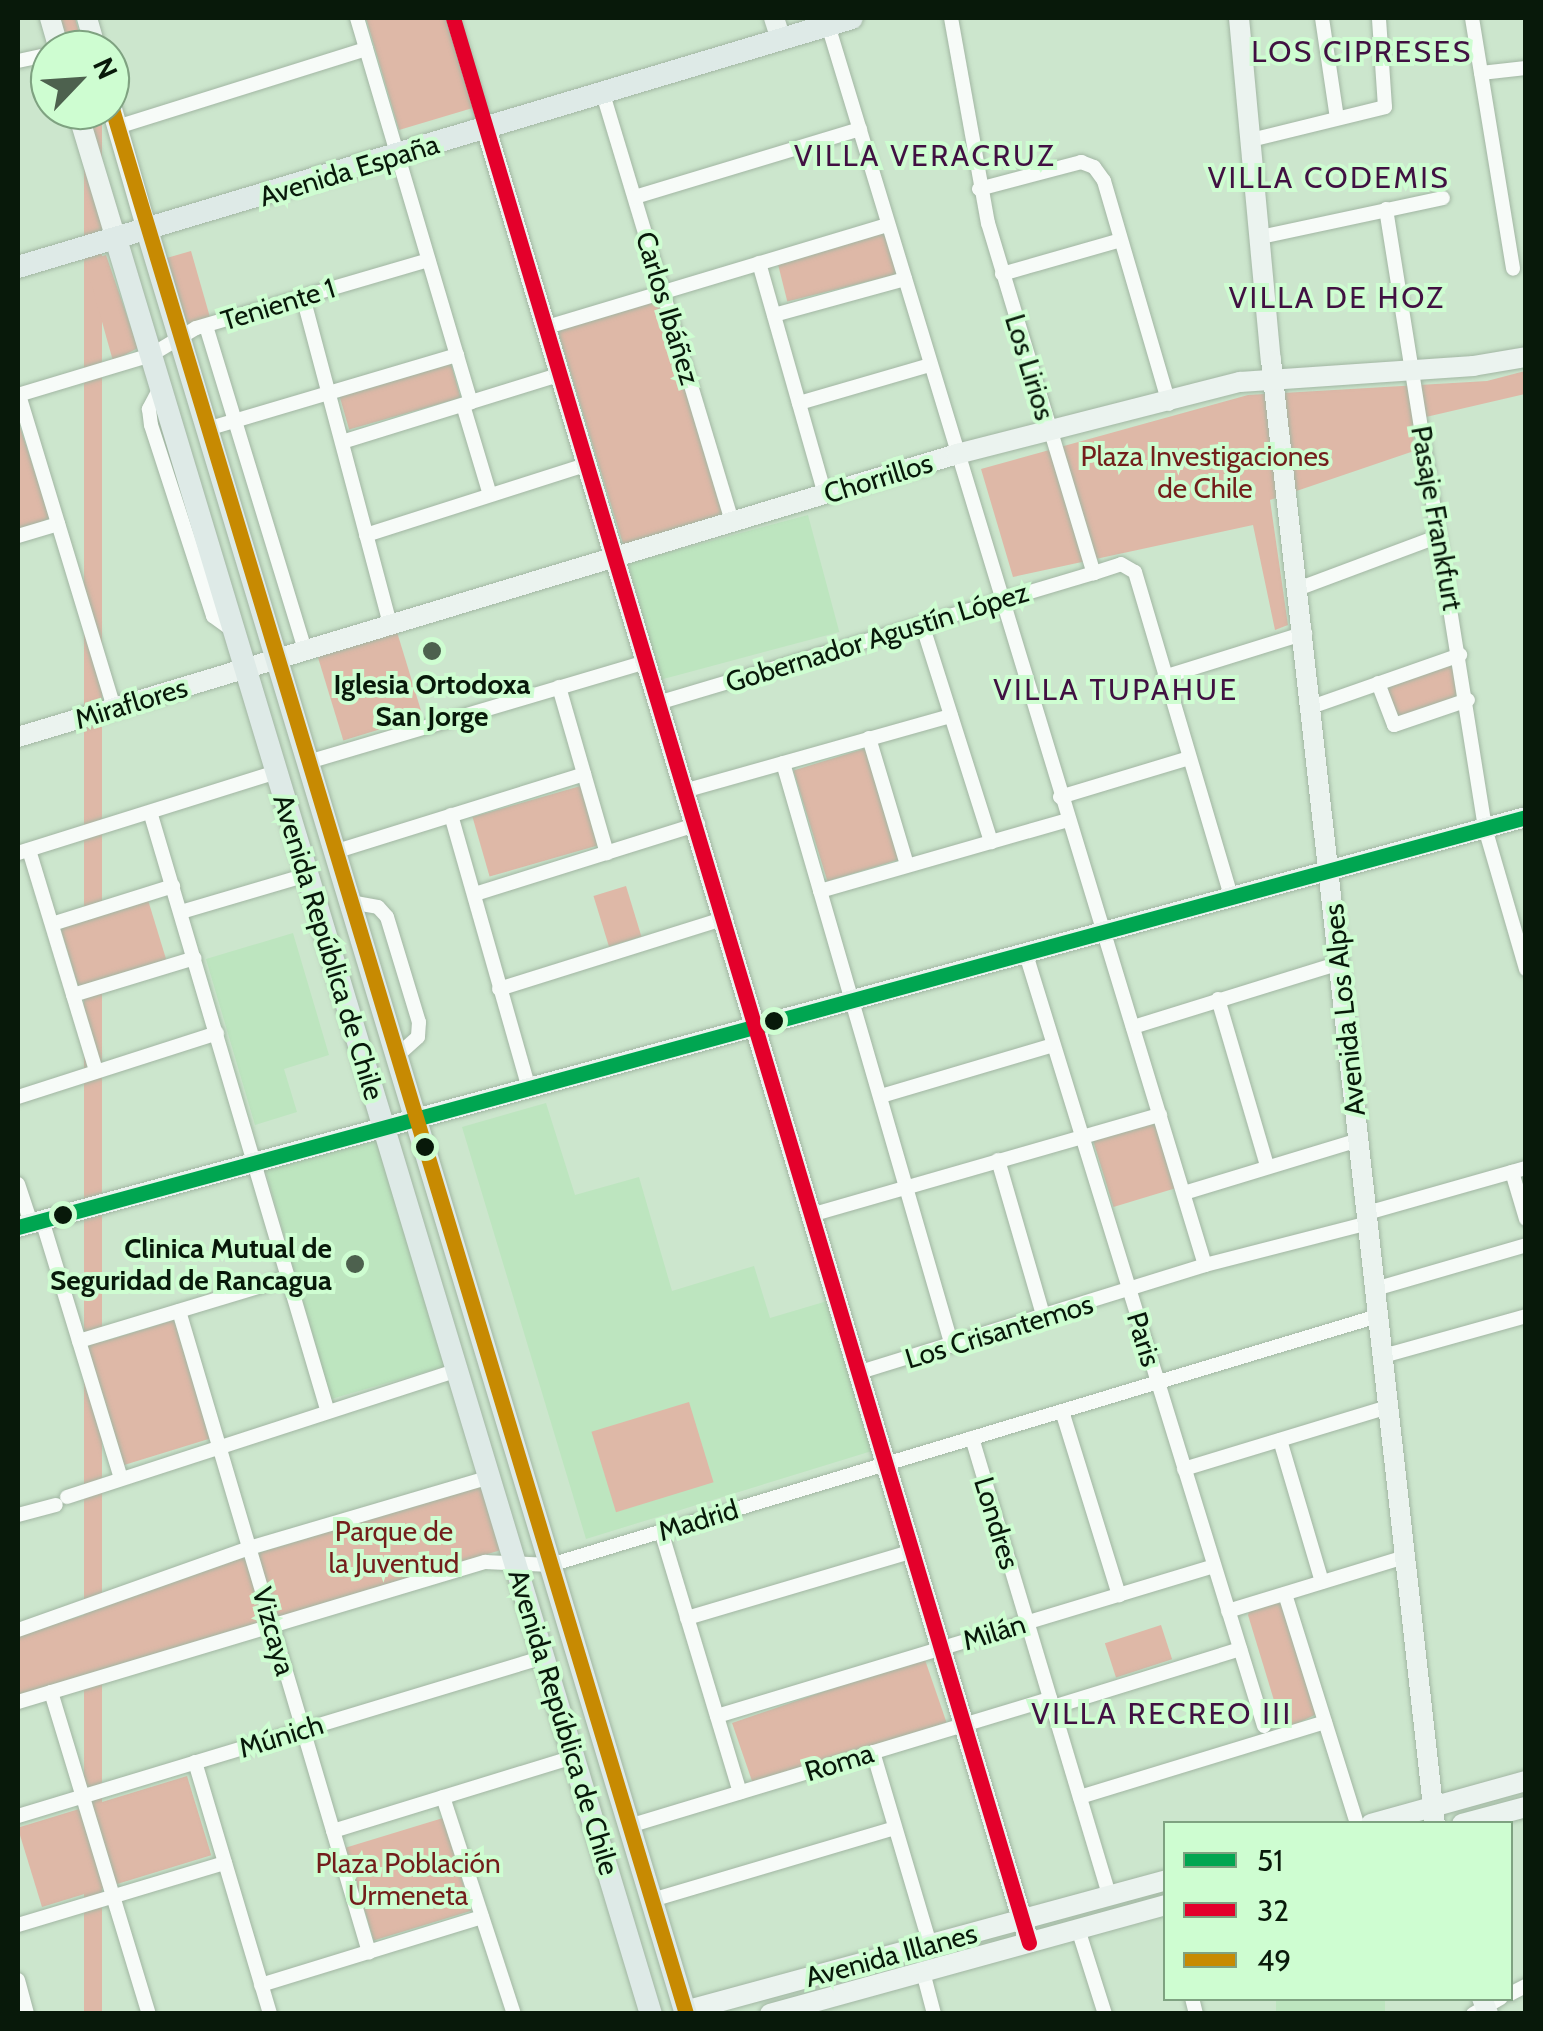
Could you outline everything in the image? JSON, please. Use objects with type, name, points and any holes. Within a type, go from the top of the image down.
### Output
[{"type":"main road","name":"Avenida España","points":[[18,267],[603,94],[778,28],[828,25],[852,18]]},
{"type":"main road","name":"Avenida República de Chile","points":[[146,230],[267,619],[652,1900],[682,2013]]},
{"type":"main road","name":"Avenida República de Chile","points":[[116,239],[651,2014]]},
{"type":"main road","points":[[305,868],[322,858],[337,861]]},
{"type":"main road","points":[[439,1308],[458,1308],[468,1297]]},
{"type":"main road","points":[[475,1427],[506,1419]]},
{"type":"main road","points":[[587,1800],[618,1790]]},
{"type":"street","points":[[356,18],[457,355],[490,495]]},
{"type":"street","points":[[453,18],[758,1023],[1029,1942]]},
{"type":"street","name":"Los Lirios","points":[[950,18],[980,189],[1002,274],[1094,573]]},
{"type":"street","name":"Avenida Los Alpes","points":[[1239,18],[1273,376],[1314,706],[1434,1815]]},
{"type":"street","points":[[1322,18],[1337,118]]},
{"type":"street","points":[[1251,140],[1380,111],[1389,102],[1379,18]]},
{"type":"street","points":[[1472,18],[1512,268]]},
{"type":"street","points":[[828,25],[1204,1265]]},
{"type":"street","points":[[130,126],[366,49]]},
{"type":"street","points":[[1481,73],[1526,68]]},
{"type":"street","name":"Carlos Ibáñez","points":[[603,94],[732,522]]},
{"type":"street","points":[[635,197],[860,129]]},
{"type":"street","name":"Avenida República de Chile","points":[[83,130],[116,239]]},
{"type":"street","points":[[87,143],[118,130]]},
{"type":"street","name":"Avenida República de Chile","points":[[118,130],[146,230]]},
{"type":"street","points":[[980,189],[1081,162],[1104,181],[1118,241],[1170,404]]},
{"type":"street","points":[[1261,237],[1443,198]]},
{"type":"street","name":"Pasaje Frankfurt","points":[[1386,209],[1468,700],[1485,828],[1526,969]]},
{"type":"street","points":[[1506,224],[1526,222]]},
{"type":"street","points":[[547,327],[888,225]]},
{"type":"street","points":[[1002,274],[1118,241]]},
{"type":"street","name":"Teniente 1","points":[[18,395],[151,355],[206,326],[428,260]]},
{"type":"street","points":[[760,263],[826,494]]},
{"type":"street","points":[[774,316],[905,280]]},
{"type":"street","points":[[303,297],[390,624]]},
{"type":"street","points":[[206,326],[305,650]]},
{"type":"street","points":[[208,430],[457,355]]},
{"type":"street","name":"Chorrillos","points":[[245,668],[957,454],[1051,434],[1273,376],[1412,370],[1526,356]]},
{"type":"street","points":[[800,404],[930,365]]},
{"type":"street","points":[[342,442],[561,374]]},
{"type":"street","points":[[18,395],[114,708]]},
{"type":"street","points":[[218,462],[252,473]]},
{"type":"street","points":[[366,534],[588,464]]},
{"type":"street","points":[[18,536],[58,524]]},
{"type":"street","points":[[1300,588],[1439,536]]},
{"type":"street","points":[[1094,573],[1121,564],[1134,572],[1232,896]]},
{"type":"street","name":"Gobernador Agustín López","points":[[661,702],[1094,573]]},
{"type":"street","points":[[267,619],[288,599]]},
{"type":"street","points":[[922,624],[991,842]]},
{"type":"street","points":[[1164,677],[1305,633]]},
{"type":"street","points":[[1314,706],[1460,655]]},
{"type":"street","points":[[308,762],[648,660]]},
{"type":"street","name":"Miraflores","points":[[18,737],[245,668]]},
{"type":"street","points":[[1378,684],[1394,724],[1468,700]]},
{"type":"street","points":[[559,687],[607,853]]},
{"type":"street","points":[[688,790],[951,716]]},
{"type":"street","points":[[869,738],[907,865]]},
{"type":"street","points":[[1060,797],[1189,758]]},
{"type":"street","points":[[783,763],[952,1346]]},
{"type":"street","points":[[96,1070],[52,924],[23,852],[152,815],[276,772]]},
{"type":"street","points":[[337,861],[451,815],[584,774]]},
{"type":"street","points":[[152,815],[327,1409]]},
{"type":"street","points":[[451,815],[528,1086]]},
{"type":"street","points":[[30,1223],[413,1115],[1526,817]]},
{"type":"street","points":[[820,891],[1067,820]]},
{"type":"street","points":[[475,894],[698,824]]},
{"type":"street","points":[[181,912],[305,868]]},
{"type":"street","points":[[52,924],[173,886]]},
{"type":"street","points":[[350,902],[384,911],[419,1022],[418,1036],[396,1057]]},
{"type":"street","points":[[499,989],[726,918]]},
{"type":"street","name":"Paris","points":[[1025,951],[1264,1726]]},
{"type":"street","points":[[74,995],[194,958]]},
{"type":"street","points":[[1133,1027],[1340,963]]},
{"type":"street","points":[[1218,999],[1268,1165]]},
{"type":"street","points":[[18,1097],[217,1032]]},
{"type":"street","points":[[881,1096],[1053,1045]]},
{"type":"street","points":[[814,1214],[1160,1114]]},
{"type":"street","points":[[1184,1193],[1358,1140]]},
{"type":"street","points":[[998,1160],[1044,1318]]},
{"type":"street","points":[[1519,1170],[1526,1219]]},
{"type":"street","name":"Los Crisantemos","points":[[860,1372],[1519,1170]]},
{"type":"street","points":[[18,1184],[79,1341],[121,1478]]},
{"type":"street","points":[[1375,1289],[1526,1246]]},
{"type":"street","points":[[79,1341],[288,1278]]},
{"type":"street","name":"Vizcaya","points":[[179,1310],[369,1952]]},
{"type":"street","name":"Madrid","points":[[18,1702],[272,1625],[515,1559],[550,1565],[1378,1316]]},
{"type":"street","points":[[1382,1356],[1526,1316]]},
{"type":"street","points":[[18,1515],[218,1444],[458,1370]]},
{"type":"street","points":[[1184,1469],[1388,1406]]},
{"type":"street","points":[[1062,1411],[1119,1595]]},
{"type":"street","name":"Londres","points":[[972,1438],[1109,1895]]},
{"type":"street","points":[[1280,1440],[1322,1582]]},
{"type":"street","points":[[18,1630],[249,1548],[490,1478]]},
{"type":"street","points":[[661,1531],[740,1792]]},
{"type":"street","points":[[687,1618],[913,1551]]},
{"type":"street","points":[[1228,1611],[1405,1557]]},
{"type":"street","name":"Milán","points":[[717,1716],[1214,1566]]},
{"type":"street","points":[[1285,1594],[1356,1821]]},
{"type":"street","name":"Roma","points":[[629,1826],[964,1724],[1240,1649]]},
{"type":"street","name":"Múnich","points":[[18,1816],[544,1657]]},
{"type":"street","points":[[51,1692],[149,2014]]},
{"type":"street","points":[[1080,1797],[1326,1722]]},
{"type":"street","points":[[873,1752],[930,1944]]},
{"type":"street","points":[[333,1831],[574,1757]]},
{"type":"street","points":[[195,1762],[270,2014]]},
{"type":"street","points":[[1392,1821],[1434,1815],[1526,1781]]},
{"type":"street","points":[[442,1798],[514,2014]]},
{"type":"street","points":[[1473,1821],[1526,1807]]},
{"type":"street","points":[[652,1900],[896,1828]]},
{"type":"street","points":[[18,1926],[225,1863]]},
{"type":"street","name":"Avenida Illanes","points":[[682,2013],[1163,1881]]},
{"type":"street","name":"Avenida Illanes","points":[[770,2014],[1163,1906]]},
{"type":"street","points":[[262,1985],[482,1917]]},
{"type":"street","points":[[1078,1929],[1105,2014]]},
{"type":"street","points":[[923,1972],[934,2014]]},
{"type":"street","points":[[18,1980],[27,2014]]},
{"type":"shaded area","points":[[808,515],[839,632],[660,680],[628,563]]},
{"type":"shaded area","points":[[293,933],[329,1055],[284,1069],[297,1112],[255,1125],[206,959]]},
{"type":"shaded area","points":[[546,1103],[575,1195],[639,1177],[672,1291],[754,1266],[770,1318],[834,1299],[875,1450],[586,1539],[462,1127]]},
{"type":"shaded area","name":"Clinica Mutual de Seguridad de Rancagua","points":[[377,1131],[445,1367],[331,1399],[264,1164]]},
{"type":"shaded area","points":[[1276,2001],[1385,2001],[1385,2014],[1276,2014]]},
{"type":"green space","points":[[58,18],[75,18],[78,30],[61,30]]},
{"type":"green space","points":[[366,18],[449,18],[476,107],[399,130]]},
{"type":"green space","points":[[84,130],[102,130],[102,2014],[84,2014]]},
{"type":"green space","points":[[888,230],[899,274],[787,301],[776,258]]},
{"type":"green space","points":[[191,251],[210,318],[183,326],[164,259]]},
{"type":"green space","points":[[106,255],[138,348],[113,361],[85,261]]},
{"type":"green space","points":[[659,299],[726,519],[625,550],[558,330]]},
{"type":"green space","points":[[451,364],[461,398],[349,430],[339,396]]},
{"type":"green space","name":"Plaza Investigaciones de Chile","points":[[1525,371],[1525,394],[1413,420],[1414,451],[1270,500],[1288,625],[1275,630],[1253,525],[1013,577],[981,469],[1248,395],[1487,381]]},
{"type":"green space","points":[[18,421],[50,518],[23,530],[18,526]]},
{"type":"green space","points":[[397,632],[423,716],[343,740],[318,656]]},
{"type":"green space","points":[[1453,658],[1465,700],[1400,721],[1382,687]]},
{"type":"green space","points":[[870,747],[904,858],[827,881],[793,770]]},
{"type":"green space","points":[[584,785],[601,845],[490,877],[472,817]]},
{"type":"green space","points":[[626,886],[641,937],[609,947],[593,896]]},
{"type":"green space","points":[[148,900],[166,960],[78,987],[60,927]]},
{"type":"green space","points":[[1159,1120],[1179,1187],[1113,1207],[1093,1140]]},
{"type":"green space","points":[[174,1320],[210,1439],[124,1465],[88,1346]]},
{"type":"green space","points":[[689,1402],[714,1482],[616,1512],[591,1432]]},
{"type":"green space","name":"Parque de la Juventud","points":[[482,1485],[501,1550],[18,1696],[18,1635],[100,1610],[117,1596]]},
{"type":"green space","points":[[1279,1599],[1317,1714],[1283,1730],[1248,1615],[1251,1607]]},
{"type":"green space","points":[[1161,1625],[1172,1659],[1116,1677],[1105,1643]]},
{"type":"green space","points":[[924,1657],[946,1722],[755,1788],[732,1723]]},
{"type":"green space","points":[[187,1776],[211,1855],[42,1907],[18,1828]]},
{"type":"green space","name":"Plaza Población Urmeneta","points":[[443,1818],[471,1911],[374,1941],[345,1848]]},
{"type":"transit line","name":"32","points":[[453,18],[1029,1943]]},
{"type":"transit line","name":"49","points":[[118,130],[686,2014]]},
{"type":"transit line","name":"51","points":[[18,1227],[1526,817]]},
{"type":"place","name":"Iglesia Ortodoxa San Jorge","points":[[432,651]]},
{"type":"place","name":"Clinica Mutual de Seguridad de Rancagua","points":[[355,1264]]},
{"type":"district","name":"LOS CIPRESES","points":[[1362,52]]},
{"type":"district","name":"VILLA VERACRUZ","points":[[925,156]]},
{"type":"district","name":"VILLA CODEMIS","points":[[1329,178]]},
{"type":"district","name":"VILLA DE HOZ","points":[[1337,298]]},
{"type":"district","name":"VILLA TUPAHUE","points":[[1116,690]]},
{"type":"district","name":"VILLA RECREO III","points":[[1162,1714]]}]
